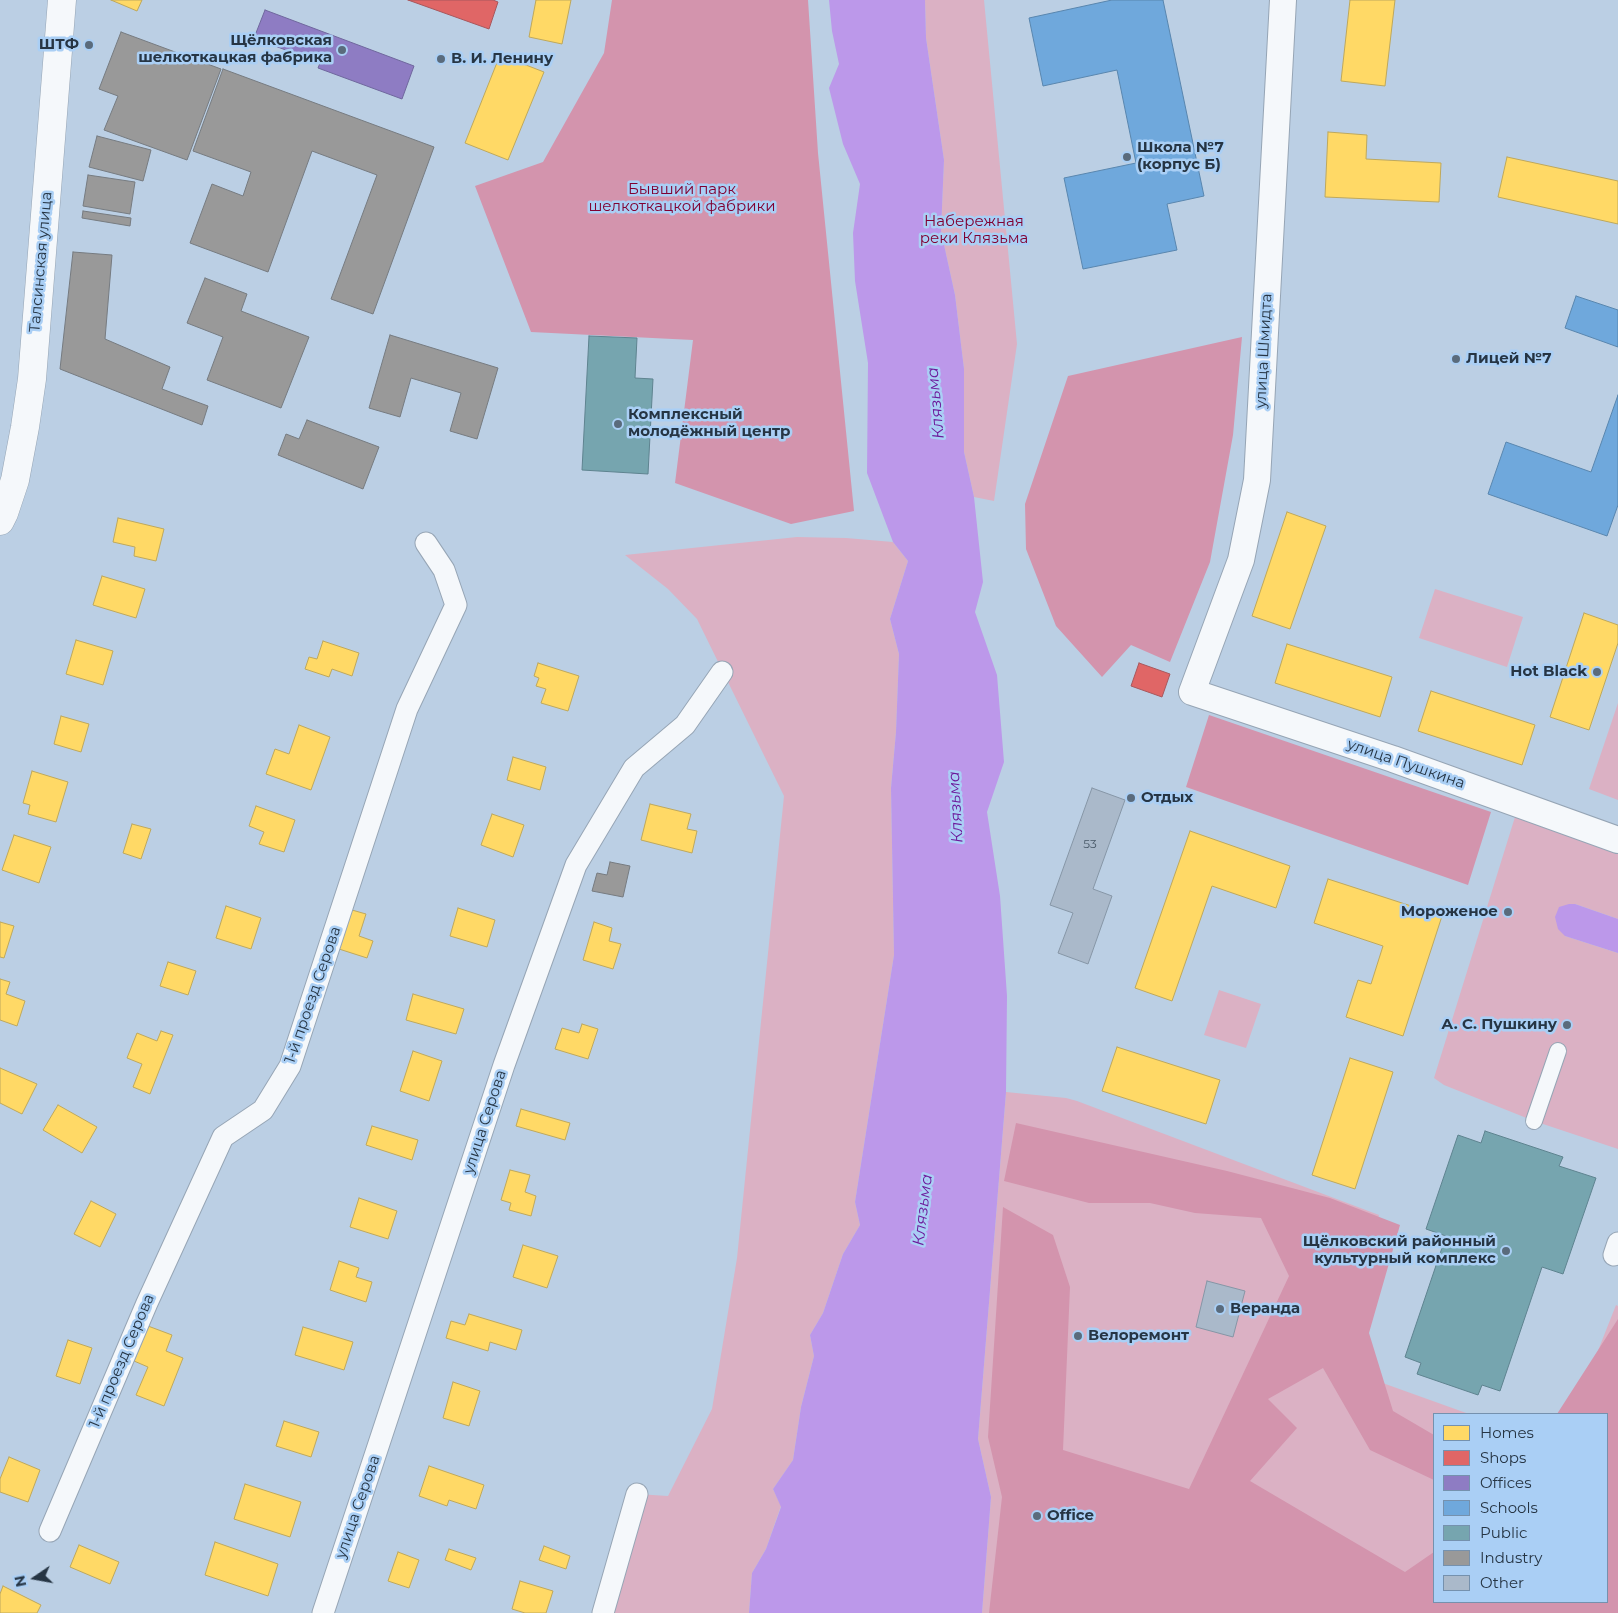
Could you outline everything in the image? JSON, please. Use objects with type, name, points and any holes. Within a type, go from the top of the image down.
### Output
[{"type":"main road","name":"Талсинская улица","points":[[0,521],[15,480],[32,379],[62,0]]},
{"type":"street","name":"улица Шмидта","points":[[1192,692],[1241,560],[1257,480],[1282,0]]},
{"type":"street","name":"1-й проезд Серова","points":[[50,1531],[147,1302],[223,1137],[263,1110],[290,1066],[407,709],[456,605],[444,570],[426,543]]},
{"type":"street","name":"улица Серова","points":[[323,1613],[504,1065],[576,865],[634,768],[685,725],[722,672]]},
{"type":"street","name":"улица Пушкина","points":[[1192,692],[1393,759],[1618,840]]},
{"type":"street","points":[[1534,1121],[1558,1051]]},
{"type":"street","points":[[603,1613],[637,1494]]},
{"type":"green space","name":"Бывший парк шелкоткацкой фабрики","points":[[612,0],[808,0],[818,153],[854,511],[791,524],[675,483],[693,340],[531,332],[475,186],[543,162],[604,53]]},
{"type":"green space","name":"Набережная реки Клязьма","points":[[925,0],[984,0],[1017,344],[994,501],[974,497],[964,452],[964,369],[955,295],[941,231],[944,160],[926,38]]},
{"type":"green space","points":[[1242,337],[1233,435],[1210,562],[1170,662],[1131,645],[1102,677],[1056,626],[1026,549],[1025,504],[1068,376]]},
{"type":"green space","points":[[797,537],[846,538],[893,542],[908,561],[890,619],[899,654],[896,732],[891,788],[894,955],[855,1202],[860,1225],[843,1254],[823,1313],[810,1335],[814,1356],[801,1407],[793,1460],[773,1489],[781,1506],[766,1549],[752,1573],[749,1613],[603,1613],[637,1494],[668,1496],[712,1409],[737,1258],[784,796],[697,619],[668,589],[625,555]]},
{"type":"green space","points":[[1435,589],[1523,617],[1507,667],[1419,638]]},
{"type":"green space","points":[[1618,703],[1618,800],[1589,789]]},
{"type":"green space","points":[[1209,715],[1491,812],[1468,885],[1186,787]]},
{"type":"green space","points":[[1519,804],[1618,840],[1618,919],[1575,904],[1565,936],[1618,953],[1618,1149],[1534,1121],[1444,1085],[1434,1078]]},
{"type":"green space","points":[[1219,990],[1261,1004],[1246,1048],[1204,1035]]},
{"type":"green space","points":[[1006,1092],[1066,1098],[1379,1215],[1352,1372],[1466,1413],[1433,1413],[1433,1603],[1608,1603],[1608,1413],[1573,1413],[1616,1305],[1618,1306],[1618,1613],[982,1613],[991,1497],[978,1439]]},
{"type":"green space","points":[[1016,1123],[1227,1171],[1330,1198],[1400,1225],[1369,1333],[1393,1411],[1433,1434],[1433,1480],[1370,1450],[1323,1368],[1268,1399],[1297,1428],[1250,1481],[1405,1572],[1433,1553],[1433,1603],[1608,1603],[1608,1413],[1558,1413],[1618,1319],[1618,1613],[989,1613],[1002,1497],[988,1437],[1003,1207],[1053,1235],[1070,1287],[1063,1450],[1189,1489],[1289,1276],[1261,1218],[1195,1213],[1150,1203],[1089,1203],[1004,1181]]},
{"type":"water","name":"Клязьма","points":[[829,0],[925,0],[926,38],[944,160],[941,231],[955,295],[964,369],[964,452],[974,497],[983,582],[975,612],[997,675],[1004,762],[987,812],[1000,896],[1007,996],[1006,1092],[978,1439],[991,1497],[982,1613],[749,1613],[752,1573],[766,1549],[781,1507],[773,1489],[793,1460],[801,1407],[814,1356],[810,1335],[823,1313],[843,1254],[860,1225],[855,1202],[894,955],[891,788],[896,732],[899,654],[890,619],[908,561],[893,542],[867,473],[868,363],[855,281],[853,233],[860,184],[843,144],[829,88],[839,64],[832,31]]},
{"type":"water","points":[[1575,904],[1618,919],[1618,953],[1565,936],[1558,929],[1555,917],[1559,907]]},
{"type":"building: Homes","points":[[111,0],[142,0],[137,11]]},
{"type":"building: Homes","points":[[536,0],[571,0],[562,44],[529,37]]},
{"type":"building: Homes","points":[[1350,0],[1395,0],[1385,86],[1341,81]]},
{"type":"building: Homes","points":[[500,55],[544,72],[508,160],[465,143]]},
{"type":"building: Homes","points":[[1328,132],[1367,135],[1366,159],[1441,163],[1439,202],[1325,197]]},
{"type":"building: Homes","points":[[1507,157],[1618,181],[1618,224],[1498,197]]},
{"type":"building: Homes","points":[[1287,512],[1326,526],[1290,629],[1252,616]]},
{"type":"building: Homes","points":[[118,518],[164,529],[156,561],[134,556],[135,547],[113,542]]},
{"type":"building: Homes","points":[[102,576],[145,589],[136,618],[93,605]]},
{"type":"building: Homes","points":[[1584,613],[1618,625],[1618,643],[1589,730],[1550,717]]},
{"type":"building: Homes","points":[[76,640],[113,651],[103,685],[66,674]]},
{"type":"building: Homes","points":[[323,641],[359,653],[352,676],[332,669],[329,677],[305,669],[309,657],[317,659]]},
{"type":"building: Homes","points":[[1287,644],[1392,677],[1380,717],[1275,683]]},
{"type":"building: Homes","points":[[538,663],[579,676],[568,711],[541,703],[546,689],[536,686],[539,678],[534,676]]},
{"type":"building: Homes","points":[[1431,691],[1535,725],[1522,765],[1418,731]]},
{"type":"building: Homes","points":[[61,716],[89,724],[81,752],[54,744]]},
{"type":"building: Homes","points":[[299,725],[330,737],[311,790],[266,774],[275,749],[289,754]]},
{"type":"building: Homes","points":[[513,757],[546,767],[540,790],[507,780]]},
{"type":"building: Homes","points":[[32,771],[68,782],[56,822],[28,814],[30,805],[23,803]]},
{"type":"building: Homes","points":[[650,804],[691,814],[687,829],[697,831],[692,853],[641,840]]},
{"type":"building: Homes","points":[[256,806],[295,820],[284,852],[259,844],[264,832],[249,826]]},
{"type":"building: Homes","points":[[492,814],[524,825],[513,857],[481,845]]},
{"type":"building: Homes","points":[[132,824],[151,829],[141,859],[123,853]]},
{"type":"building: Homes","points":[[1190,831],[1290,866],[1276,908],[1212,886],[1172,1001],[1135,988]]},
{"type":"building: Homes","points":[[14,835],[51,847],[39,883],[2,870]]},
{"type":"building: Homes","points":[[1328,879],[1442,916],[1403,1036],[1346,1017],[1358,980],[1371,984],[1383,946],[1314,923]]},
{"type":"building: Homes","points":[[226,906],[261,918],[251,949],[216,938]]},
{"type":"building: Homes","points":[[458,908],[495,920],[487,947],[450,936]]},
{"type":"building: Homes","points":[[352,910],[366,914],[359,936],[373,941],[367,958],[339,949]]},
{"type":"building: Homes","points":[[0,922],[14,926],[4,958],[0,957]]},
{"type":"building: Homes","points":[[594,922],[612,928],[609,941],[621,944],[613,969],[583,960]]},
{"type":"building: Homes","points":[[168,962],[196,971],[188,995],[160,986]]},
{"type":"building: Homes","points":[[0,979],[10,982],[6,994],[25,1001],[17,1026],[0,1020]]},
{"type":"building: Homes","points":[[413,994],[464,1009],[456,1034],[406,1020]]},
{"type":"building: Homes","points":[[582,1024],[598,1029],[588,1059],[555,1049],[562,1028],[579,1033]]},
{"type":"building: Homes","points":[[161,1031],[173,1035],[150,1094],[133,1087],[142,1064],[127,1058],[137,1033],[157,1041]]},
{"type":"building: Homes","points":[[1117,1047],[1220,1080],[1206,1124],[1102,1091]]},
{"type":"building: Homes","points":[[413,1051],[442,1061],[429,1101],[400,1091]]},
{"type":"building: Homes","points":[[1350,1058],[1393,1072],[1355,1189],[1312,1175]]},
{"type":"building: Homes","points":[[0,1068],[37,1084],[22,1114],[0,1103]]},
{"type":"building: Homes","points":[[58,1105],[97,1127],[82,1153],[43,1130]]},
{"type":"building: Homes","points":[[521,1109],[570,1123],[565,1140],[516,1126]]},
{"type":"building: Homes","points":[[372,1126],[418,1140],[412,1160],[366,1145]]},
{"type":"building: Homes","points":[[510,1170],[530,1175],[525,1192],[536,1196],[531,1216],[509,1210],[511,1203],[501,1200]]},
{"type":"building: Homes","points":[[359,1198],[397,1211],[388,1239],[350,1227]]},
{"type":"building: Homes","points":[[91,1201],[116,1214],[100,1247],[74,1234]]},
{"type":"building: Homes","points":[[523,1245],[558,1256],[547,1288],[513,1277]]},
{"type":"building: Homes","points":[[339,1261],[359,1268],[356,1277],[372,1282],[366,1302],[330,1290]]},
{"type":"building: Homes","points":[[469,1314],[522,1330],[516,1350],[490,1342],[488,1351],[446,1338],[451,1321],[465,1325]]},
{"type":"building: Homes","points":[[148,1326],[172,1335],[166,1351],[183,1358],[164,1406],[136,1395],[148,1367],[134,1361]]},
{"type":"building: Homes","points":[[303,1327],[353,1342],[344,1370],[295,1355]]},
{"type":"building: Homes","points":[[68,1340],[92,1348],[80,1384],[56,1376]]},
{"type":"building: Homes","points":[[453,1382],[480,1391],[469,1426],[443,1418]]},
{"type":"building: Homes","points":[[284,1421],[319,1432],[311,1457],[276,1446]]},
{"type":"building: Homes","points":[[9,1457],[40,1470],[28,1502],[0,1492],[0,1479]]},
{"type":"building: Homes","points":[[429,1466],[484,1485],[476,1509],[449,1500],[447,1506],[419,1496]]},
{"type":"building: Homes","points":[[245,1484],[301,1502],[290,1537],[234,1519]]},
{"type":"building: Homes","points":[[215,1542],[278,1564],[268,1596],[205,1575]]},
{"type":"building: Homes","points":[[79,1545],[119,1562],[110,1584],[70,1567]]},
{"type":"building: Homes","points":[[544,1546],[570,1556],[566,1569],[539,1560]]},
{"type":"building: Homes","points":[[449,1549],[476,1558],[471,1570],[445,1560]]},
{"type":"building: Homes","points":[[398,1552],[419,1560],[409,1588],[388,1581]]},
{"type":"building: Homes","points":[[520,1581],[553,1591],[546,1613],[525,1613],[512,1609]]},
{"type":"building: Homes","points":[[3,1586],[41,1605],[37,1613],[0,1613],[0,1594]]},
{"type":"building: Shops","points":[[408,0],[493,0],[498,2],[489,29]]},
{"type":"building: Shops","points":[[1139,663],[1170,674],[1162,697],[1131,686]]},
{"type":"building: Offices","points":[[265,10],[414,66],[402,99],[318,68],[320,63],[254,38]]},
{"type":"building: Schools","points":[[1112,0],[1163,0],[1204,196],[1167,204],[1177,250],[1083,269],[1064,178],[1136,163],[1117,70],[1043,86],[1029,18]]},
{"type":"building: Schools","points":[[1576,296],[1618,310],[1618,347],[1565,328]]},
{"type":"building: Schools","points":[[1618,395],[1618,505],[1607,536],[1488,494],[1506,442],[1591,472]]},
{"type":"building: Public","name":"Комплексный молодёжный центр","points":[[589,336],[637,338],[635,378],[653,379],[648,474],[582,470]]},
{"type":"building: Public","name":"Щёлковский районный культурный комплекс","points":[[1485,1131],[1563,1157],[1559,1166],[1596,1178],[1563,1274],[1542,1267],[1500,1391],[1482,1385],[1478,1395],[1417,1374],[1421,1363],[1405,1357],[1446,1236],[1426,1229],[1458,1135],[1481,1143]]},
{"type":"building: Industry","points":[[121,32],[221,69],[187,160],[104,130],[118,96],[99,89]]},
{"type":"building: Industry","points":[[223,69],[434,147],[373,314],[331,299],[377,175],[312,151],[268,272],[190,243],[212,184],[243,196],[251,172],[193,151]]},
{"type":"building: Industry","points":[[97,136],[151,150],[143,181],[89,167]]},
{"type":"building: Industry","points":[[88,175],[135,182],[130,214],[83,206]]},
{"type":"building: Industry","points":[[83,211],[131,218],[130,226],[82,218]]},
{"type":"building: Industry","points":[[73,252],[112,255],[105,339],[170,367],[162,389],[208,406],[202,425],[60,369]]},
{"type":"building: Industry","points":[[205,278],[247,294],[241,311],[309,337],[281,408],[207,380],[223,337],[187,323]]},
{"type":"building: Industry","points":[[390,335],[498,368],[477,439],[450,431],[461,393],[411,378],[400,417],[369,408]]},
{"type":"building: Industry","points":[[307,420],[379,447],[363,489],[278,455],[286,434],[299,439]]},
{"type":"building: Industry","points":[[610,862],[630,866],[623,897],[592,891],[597,873],[607,875]]},
{"type":"building: Other","points":[[1092,788],[1125,800],[1093,889],[1112,896],[1088,964],[1058,953],[1073,913],[1050,905]]},
{"type":"building: Other","name":"Веранда","points":[[1207,1281],[1245,1291],[1233,1337],[1196,1327]]},
{"type":"place","name":"ШТФ","points":[[89,45]]},
{"type":"place","name":"Щёлковская шелкоткацкая фабрика","points":[[342,50]]},
{"type":"place","name":"В. И. Ленину","points":[[441,59]]},
{"type":"place","name":"Школа №7 (корпус Б)","points":[[1127,157]]},
{"type":"place","name":"Лицей №7","points":[[1456,359]]},
{"type":"place","name":"Комплексный молодёжный центр","points":[[618,424]]},
{"type":"place","name":"Hot Black","points":[[1597,672]]},
{"type":"place","name":"Отдых","points":[[1131,798]]},
{"type":"place","name":"Мороженое","points":[[1508,912]]},
{"type":"place","name":"А. С. Пушкину","points":[[1567,1025]]},
{"type":"place","name":"Щёлковский районный культурный комплекс","points":[[1506,1251]]},
{"type":"place","name":"Веранда","points":[[1220,1309]]},
{"type":"place","name":"Велоремонт","points":[[1078,1336]]},
{"type":"place","name":"Office","points":[[1037,1516]]}]
